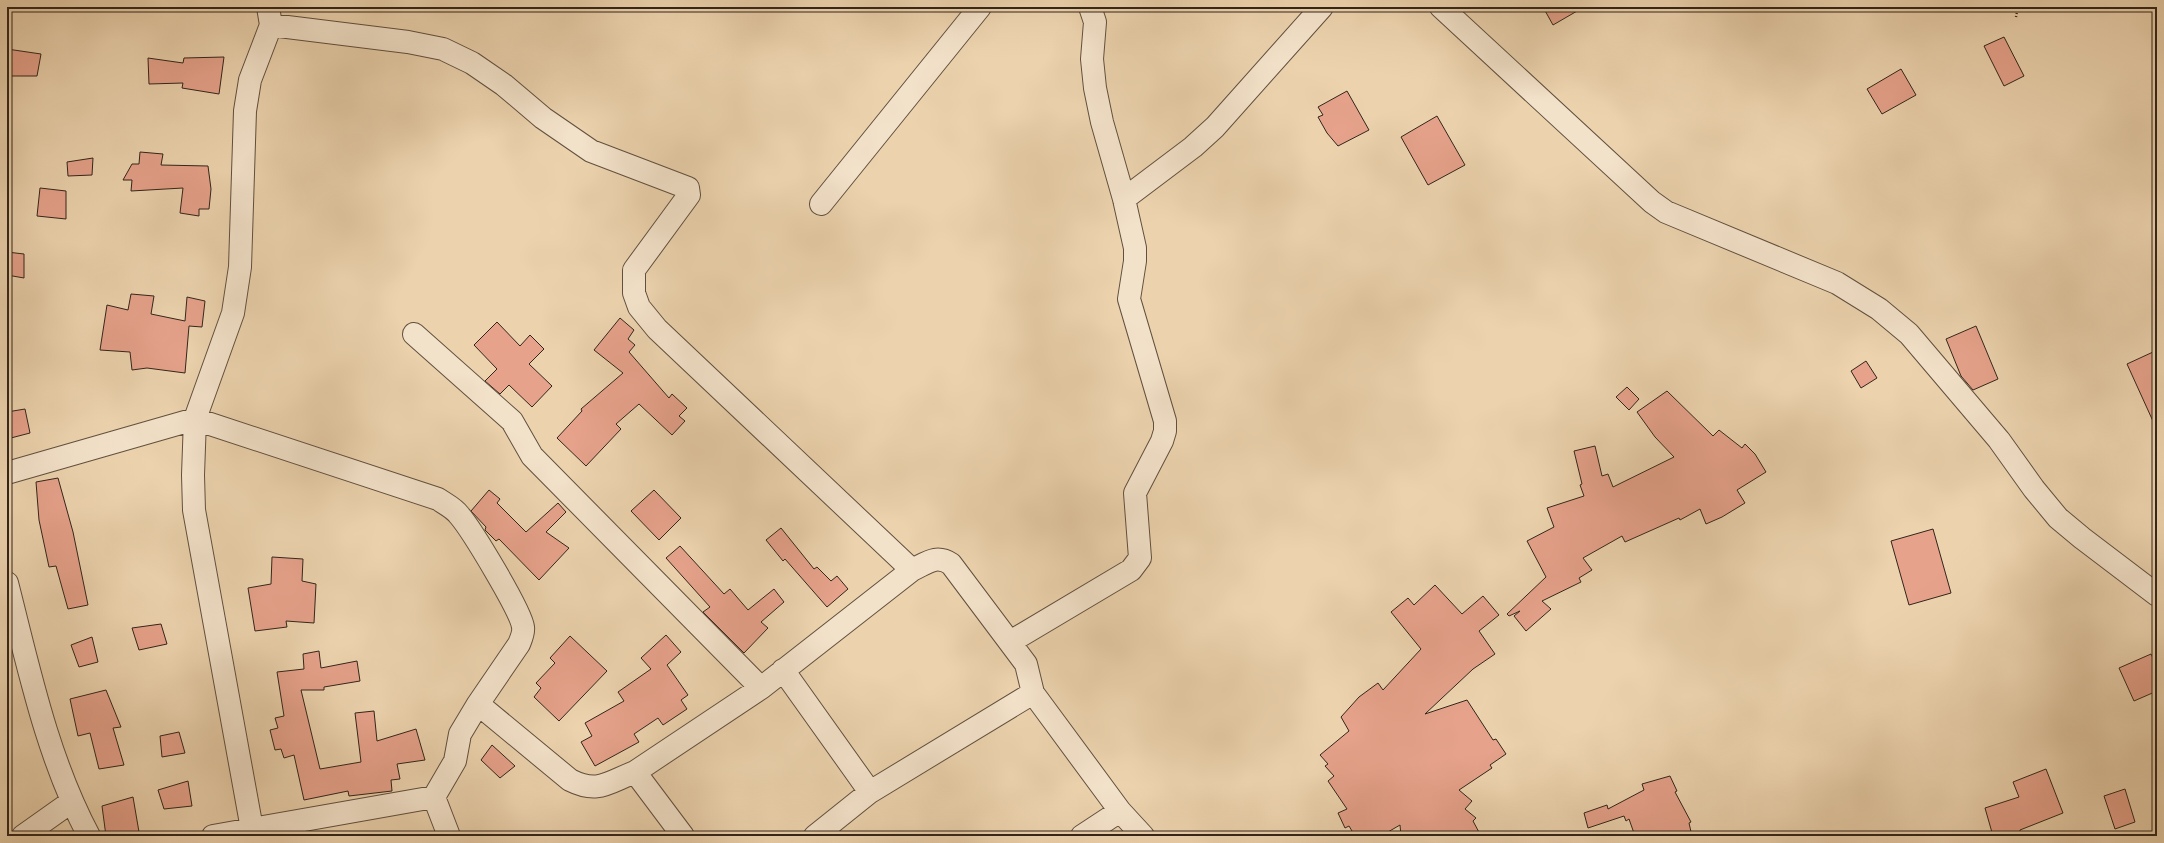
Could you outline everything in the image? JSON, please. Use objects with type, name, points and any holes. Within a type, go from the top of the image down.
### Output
[{"type":"street","points":[[821,204],[980,7]]},
{"type":"street","points":[[1010,642],[1131,570],[1140,558],[1135,493],[1162,441],[1165,421],[1129,299],[1135,261],[1135,248],[1124,199],[1102,122],[1095,88],[1092,59],[1095,22],[1090,7]]},
{"type":"street","points":[[1124,199],[1193,147],[1215,127],[1322,7]]},
{"type":"street","points":[[1441,7],[1662,209],[1680,220],[1837,283],[1878,309],[1909,334],[1999,440],[2034,490],[2058,518],[2157,595]]},
{"type":"street","points":[[252,829],[194,510],[193,475],[195,419],[233,313],[240,267],[245,111],[250,80],[269,16],[443,49],[472,63],[504,85],[542,118],[591,151],[688,188],[689,195],[634,270],[634,293],[639,307],[657,329],[912,570]]},
{"type":"street","points":[[414,334],[512,421],[532,456],[761,688]]},
{"type":"street","points":[[7,473],[195,419],[438,499],[459,514],[513,604],[520,617],[523,628],[522,637],[519,644],[478,704],[460,734],[456,761],[434,797],[213,836]]},
{"type":"street","points":[[478,704],[570,780],[584,787],[597,787],[635,772],[761,688],[912,570],[935,559],[944,559],[951,564],[1026,664],[1033,693],[1120,810],[1143,836]]},
{"type":"street","points":[[7,583],[40,716],[71,802],[89,836]]},
{"type":"street","points":[[783,670],[870,792]]},
{"type":"street","points":[[815,836],[870,792],[1033,693]]},
{"type":"street","points":[[635,772],[683,836]]},
{"type":"street","points":[[434,797],[449,836]]},
{"type":"street","points":[[23,836],[71,802]]},
{"type":"street","points":[[1082,836],[1120,810]]},
{"type":"path","points":[[2016,17],[2018,7]]},
{"type":"building","points":[[1543,7],[1584,7],[1553,25]]},
{"type":"building","points":[[2004,37],[2024,76],[2004,86],[1984,46]]},
{"type":"building","points":[[7,49],[41,54],[37,76],[7,76]]},
{"type":"building","points":[[224,57],[219,94],[182,88],[183,83],[149,84],[148,58],[183,63],[184,58]]},
{"type":"building","points":[[1901,69],[1916,95],[1882,114],[1867,89]]},
{"type":"building","points":[[1347,91],[1369,130],[1338,146],[1327,133],[1318,117],[1323,115],[1318,107]]},
{"type":"building","points":[[1437,116],[1465,165],[1428,185],[1401,137]]},
{"type":"building","points":[[140,152],[163,154],[161,165],[208,166],[211,189],[209,209],[199,209],[199,216],[180,213],[183,188],[131,191],[132,180],[123,180],[132,164],[139,164]]},
{"type":"building","points":[[93,158],[92,175],[68,176],[67,162]]},
{"type":"building","points":[[40,188],[66,191],[66,219],[37,216]]},
{"type":"building","points":[[7,252],[24,254],[24,278],[7,275]]},
{"type":"building","points":[[131,294],[154,296],[151,314],[185,321],[187,297],[205,301],[202,327],[189,326],[185,373],[147,368],[132,370],[130,352],[100,350],[107,305],[128,310]]},
{"type":"building","points":[[620,318],[634,330],[628,339],[635,345],[629,352],[669,398],[672,394],[687,408],[679,416],[685,421],[672,435],[639,404],[616,424],[621,429],[586,466],[557,438],[582,411],[581,409],[623,373],[594,350]]},
{"type":"building","points":[[497,322],[520,346],[530,335],[544,349],[529,364],[552,386],[532,407],[509,385],[500,394],[485,381],[497,369],[474,345]]},
{"type":"building","points":[[1976,326],[1998,379],[1973,390],[1961,376],[1946,339]]},
{"type":"building","points":[[2153,352],[2157,362],[2157,430],[2127,364]]},
{"type":"building","points":[[1866,361],[1877,378],[1861,388],[1851,371]]},
{"type":"building","points":[[1627,387],[1639,399],[1629,410],[1616,397]]},
{"type":"building","points":[[1667,391],[1713,436],[1719,430],[1742,448],[1745,444],[1755,454],[1766,472],[1737,490],[1745,503],[1722,517],[1706,524],[1700,509],[1680,520],[1679,518],[1625,542],[1622,536],[1583,558],[1592,570],[1579,578],[1581,582],[1542,601],[1551,609],[1526,631],[1514,616],[1520,611],[1509,616],[1507,614],[1546,577],[1527,541],[1554,527],[1547,508],[1584,496],[1580,485],[1582,484],[1574,451],[1595,446],[1602,476],[1608,474],[1613,487],[1674,457],[1655,437],[1637,412]]},
{"type":"building","points":[[25,409],[30,433],[7,439],[7,412]]},
{"type":"building","points":[[58,478],[73,532],[88,605],[68,609],[56,566],[49,567],[39,520],[36,482]]},
{"type":"building","points":[[489,490],[500,499],[497,503],[526,532],[558,503],[566,512],[546,532],[569,548],[539,580],[499,539],[496,541],[485,530],[486,527],[471,511]]},
{"type":"building","points":[[654,490],[681,518],[659,540],[631,511]]},
{"type":"building","points":[[781,528],[814,569],[817,567],[831,581],[837,576],[848,589],[827,607],[785,559],[783,561],[766,540]]},
{"type":"building","points":[[1933,529],[1951,593],[1909,605],[1891,541]]},
{"type":"building","points":[[680,546],[724,594],[730,589],[748,610],[774,589],[784,602],[761,622],[768,628],[744,653],[703,612],[710,607],[666,558]]},
{"type":"building","points":[[272,557],[303,559],[302,581],[316,584],[314,623],[286,621],[287,627],[255,631],[248,588],[271,584]]},
{"type":"building","points":[[1435,585],[1462,614],[1483,596],[1499,615],[1479,631],[1495,654],[1473,669],[1425,714],[1467,700],[1493,740],[1496,739],[1506,754],[1490,765],[1492,768],[1459,790],[1472,801],[1465,809],[1476,818],[1473,821],[1481,836],[1401,836],[1400,825],[1381,836],[1355,836],[1349,826],[1345,828],[1338,813],[1347,809],[1328,781],[1334,776],[1325,766],[1328,764],[1320,755],[1349,731],[1341,717],[1359,697],[1378,683],[1383,690],[1421,649],[1391,612],[1408,598],[1414,605]]},
{"type":"building","points":[[161,624],[167,644],[139,650],[132,628]]},
{"type":"building","points":[[666,635],[681,652],[667,665],[688,695],[681,700],[687,709],[663,725],[658,718],[634,734],[639,742],[595,766],[581,742],[592,736],[585,723],[624,701],[618,692],[651,669],[641,658]]},
{"type":"building","points":[[570,636],[607,671],[559,721],[534,697],[541,688],[536,683],[555,663],[550,658]]},
{"type":"building","points":[[92,637],[98,662],[79,667],[71,645]]},
{"type":"building","points":[[319,651],[321,668],[357,661],[360,681],[324,687],[324,690],[301,690],[320,769],[361,762],[355,713],[374,711],[377,741],[416,729],[425,760],[397,764],[400,779],[391,780],[392,791],[349,796],[348,791],[304,800],[294,755],[284,758],[281,749],[275,750],[270,730],[278,728],[275,718],[284,716],[277,672],[304,669],[303,654]]},
{"type":"building","points":[[2151,654],[2157,666],[2157,691],[2134,701],[2119,668]]},
{"type":"building","points":[[106,690],[121,727],[113,728],[124,765],[99,769],[90,733],[78,736],[70,699]]},
{"type":"building","points":[[179,732],[185,753],[162,757],[160,736]]},
{"type":"building","points":[[492,745],[515,766],[500,778],[481,760]]},
{"type":"building","points":[[2046,769],[2063,813],[2020,830],[2020,832],[2009,836],[1993,836],[1985,808],[2019,797],[2013,782]]},
{"type":"building","points":[[1670,776],[1677,791],[1675,792],[1691,822],[1689,823],[1692,836],[1635,836],[1629,819],[1626,821],[1624,816],[1588,828],[1584,813],[1607,805],[1608,809],[1644,790],[1642,784]]},
{"type":"building","points":[[188,781],[192,806],[164,809],[158,790]]},
{"type":"building","points":[[2125,789],[2135,822],[2115,829],[2104,796]]},
{"type":"building","points":[[133,797],[139,832],[120,836],[106,836],[102,806]]}]
